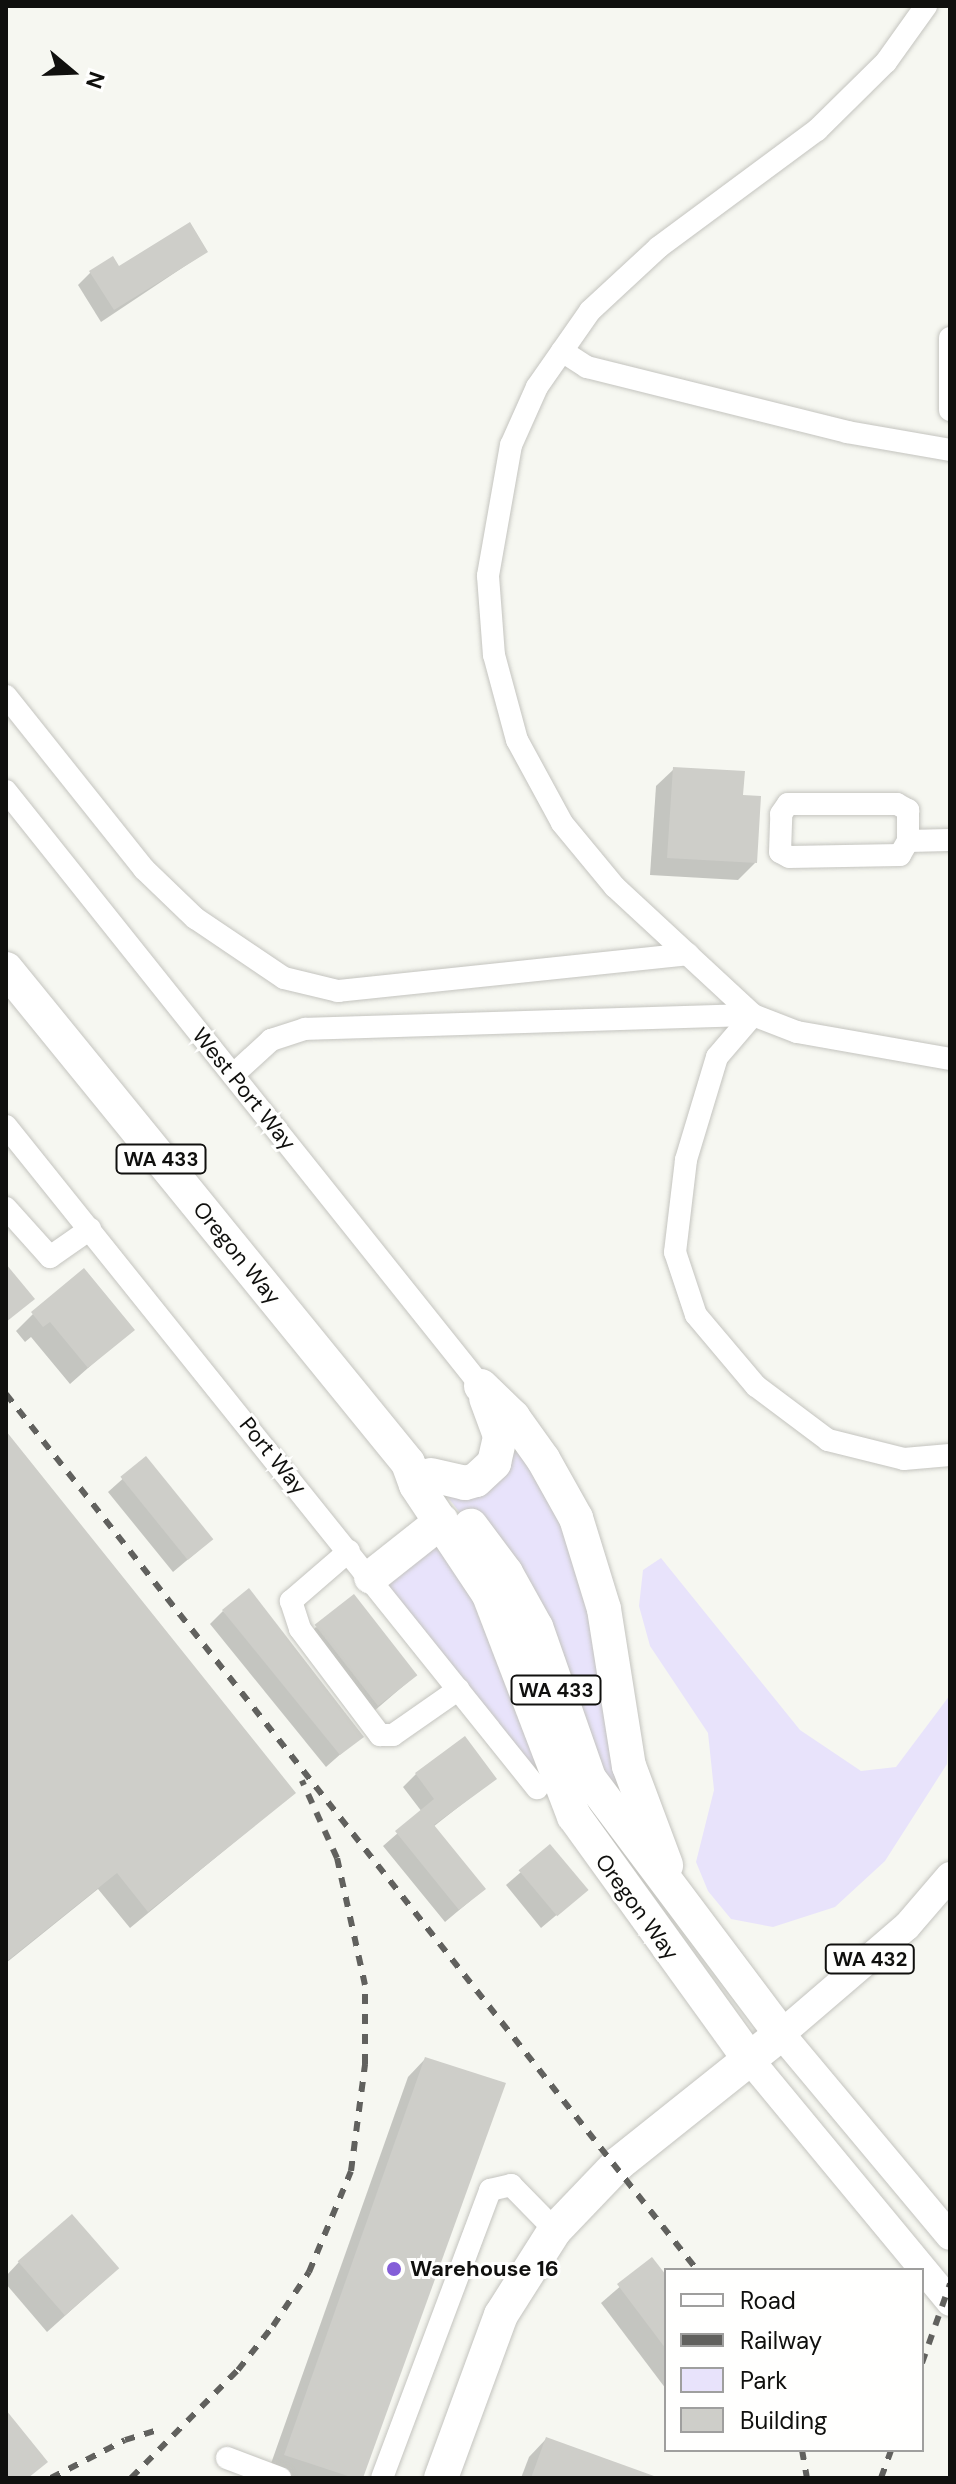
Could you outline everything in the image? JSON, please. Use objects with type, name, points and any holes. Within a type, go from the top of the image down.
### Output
[{"type":"highway","name":"Oregon Way","points":[[6,969],[506,1573],[536,1627],[589,1778],[781,2034]]},
{"type":"highway","points":[[419,1469],[465,1483],[476,1480],[494,1463],[500,1436],[481,1386]]},
{"type":"highway","points":[[481,1386],[513,1417],[543,1459],[576,1518],[604,1609],[629,1766],[682,1905]]},
{"type":"highway","name":"Oregon Way","points":[[419,1469],[416,1485],[489,1595],[574,1816],[750,2060]]},
{"type":"highway","points":[[371,1577],[442,1521]]},
{"type":"highway","name":"WA 432","points":[[441,2478],[501,2315],[555,2230],[618,2164],[781,2034]]},
{"type":"main road","name":"WA 432","points":[[781,2034],[907,1926],[950,1876]]},
{"type":"main road","name":"Oregon Way","points":[[781,2034],[950,2236]]},
{"type":"main road","name":"Oregon Way","points":[[750,2060],[922,2268]]},
{"type":"main road","name":"Oregon Way","points":[[924,2271],[950,2302]]},
{"type":"street","points":[[926,6],[886,62],[817,130],[659,247],[590,311],[537,387],[511,445],[488,576],[494,655],[517,740],[562,823],[615,887],[753,1015],[797,1032],[950,1059]]},
{"type":"street","points":[[950,338],[950,410]]},
{"type":"street","points":[[562,351],[587,367],[847,432],[950,450]]},
{"type":"street","points":[[6,696],[144,869],[195,918],[284,978],[338,991],[688,954]]},
{"type":"street","name":"West Port Way","points":[[6,791],[481,1386]]},
{"type":"street","points":[[788,804],[897,804],[908,810],[908,841],[900,855],[789,857],[780,852],[781,814],[788,804]]},
{"type":"street","points":[[908,841],[950,840]]},
{"type":"street","points":[[233,1075],[271,1040],[305,1029],[753,1015]]},
{"type":"street","points":[[753,1015],[717,1057],[686,1160],[675,1252],[696,1315],[756,1386],[828,1440],[904,1459],[950,1455]]},
{"type":"street","name":"Port Way","points":[[6,1126],[371,1577],[537,1788]]},
{"type":"street","points":[[6,1208],[50,1257],[90,1229]]},
{"type":"street","points":[[349,1551],[291,1601],[300,1629],[380,1735],[393,1735],[459,1689]]},
{"type":"street","points":[[382,2478],[490,2190],[511,2185],[555,2230]]},
{"type":"street","points":[[227,2458],[280,2478]]},
{"type":"green space","points":[[500,1436],[561,1488],[629,1766],[614,1816],[506,1573],[431,1475],[456,1483]]},
{"type":"green space","points":[[442,1521],[553,1773],[537,1788],[371,1577]]},
{"type":"green space","points":[[661,1558],[800,1730],[861,1771],[896,1767],[950,1695],[947,1764],[885,1861],[835,1907],[773,1927],[731,1919],[708,1891],[696,1862],[714,1790],[708,1733],[650,1646],[639,1606],[643,1570]]},
{"type":"building","points":[[190,222],[208,252],[114,310],[89,271],[113,256],[119,266]]},
{"type":"building","points":[[673,767],[745,771],[743,795],[761,796],[757,863],[667,858]]},
{"type":"building","points":[[6,1264],[35,1299],[6,1322]]},
{"type":"building","points":[[84,1268],[135,1330],[88,1368],[50,1322],[43,1327],[31,1312]]},
{"type":"building","points":[[6,1431],[296,1793],[148,1912],[117,1873],[6,1962]]},
{"type":"building","points":[[146,1456],[213,1539],[188,1560],[120,1477]]},
{"type":"building","points":[[249,1588],[364,1737],[340,1755],[222,1610]]},
{"type":"building","points":[[354,1594],[417,1675],[378,1706],[315,1625]]},
{"type":"building","points":[[465,1736],[497,1779],[434,1825],[486,1889],[459,1910],[395,1831],[434,1799],[415,1773]]},
{"type":"building","points":[[550,1844],[589,1890],[557,1916],[519,1870]]},
{"type":"building","name":"Warehouse 16","points":[[425,2057],[506,2083],[363,2478],[354,2478],[284,2455]]},
{"type":"building","points":[[72,2214],[119,2268],[65,2316],[18,2261]]},
{"type":"building","points":[[652,2257],[664,2272],[664,2346],[617,2284]]},
{"type":"building","points":[[6,2410],[48,2462],[28,2478],[6,2478]]},
{"type":"building","points":[[546,2437],[654,2476],[654,2478],[531,2478]]},
{"type":"railway","points":[[6,1394],[695,2268]]},
{"type":"railway","points":[[131,2478],[238,2370],[273,2326],[309,2272],[351,2171],[365,2064],[365,1985],[337,1858],[302,1781]]},
{"type":"railway","points":[[924,2357],[950,2284]]},
{"type":"railway","points":[[51,2478],[125,2440],[161,2429]]},
{"type":"railway","points":[[802,2452],[807,2478]]},
{"type":"railway","points":[[881,2478],[890,2452]]},
{"type":"place","name":"Warehouse 16","points":[[394,2269]]}]
